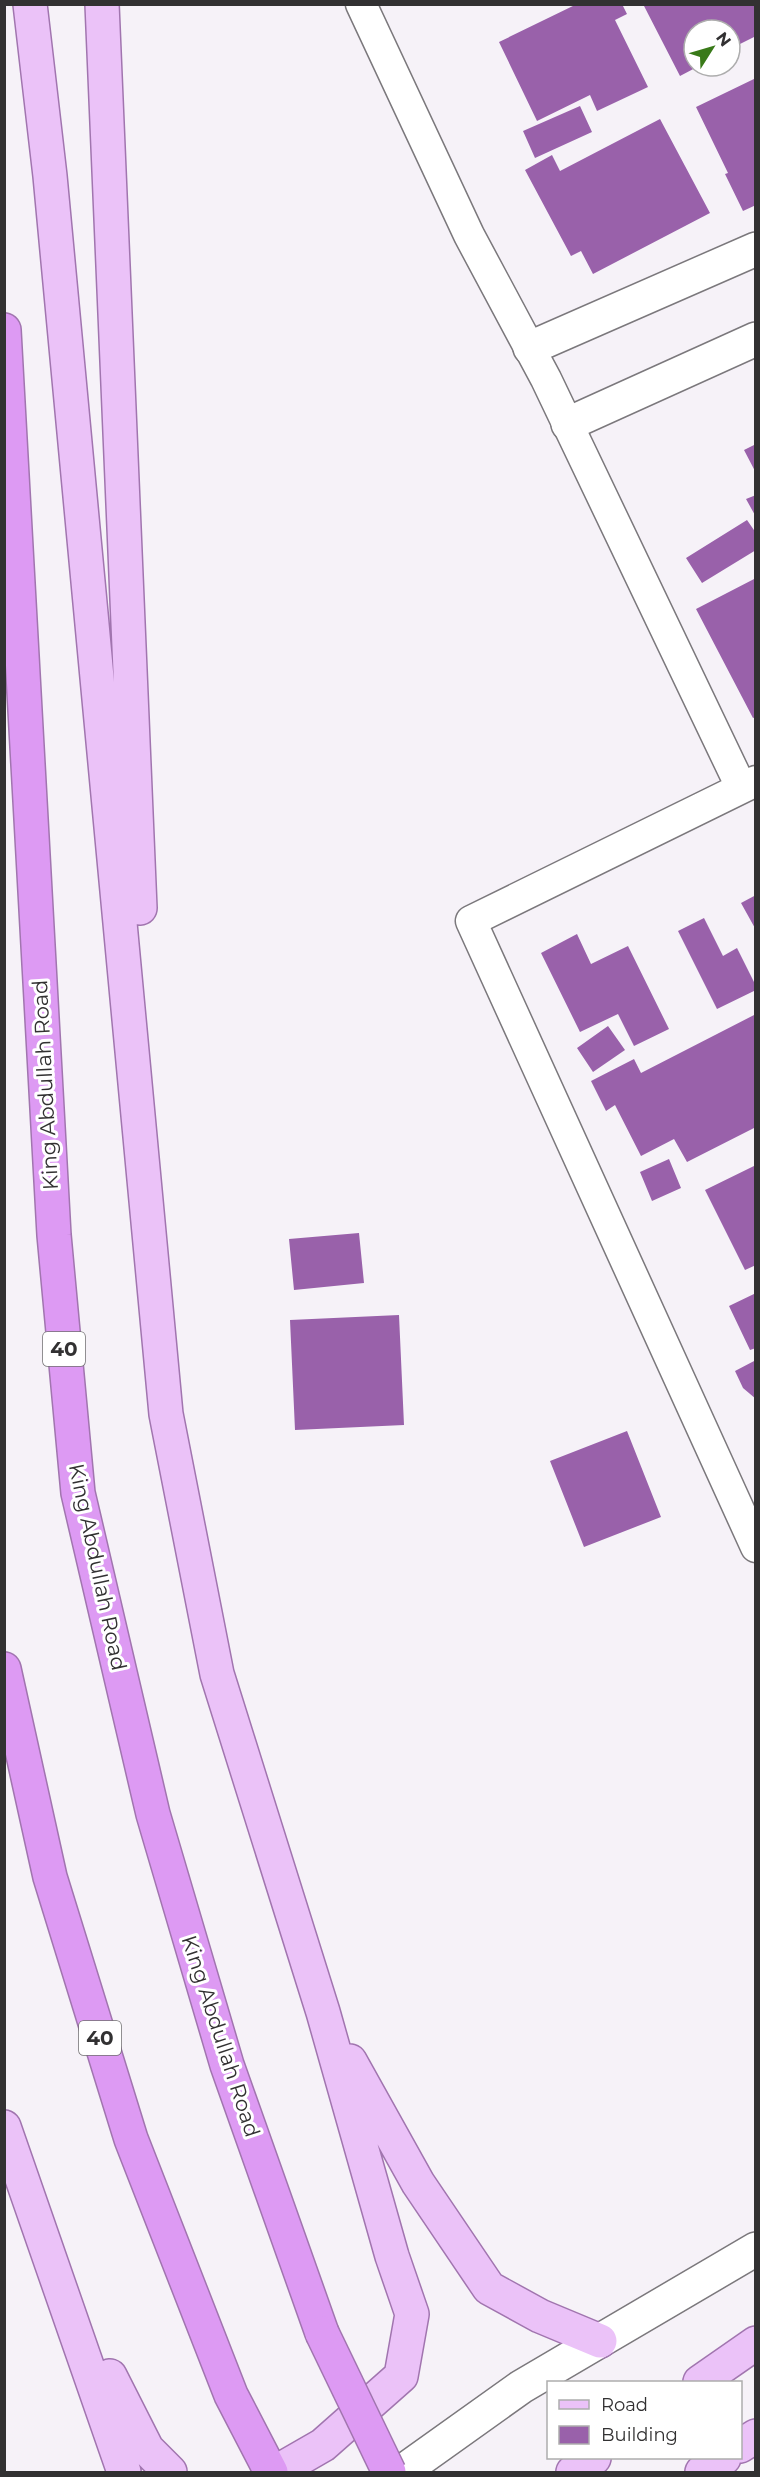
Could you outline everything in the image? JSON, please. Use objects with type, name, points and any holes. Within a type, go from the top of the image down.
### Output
[{"type":"highway","name":"King Abdullah Road","points":[[4,330],[54,1234],[78,1493],[156,1825],[227,2065],[322,2333],[389,2472]]},
{"type":"highway","name":"40","points":[[4,1669],[50,1877],[131,2139],[231,2395],[271,2472]]},
{"type":"main road","points":[[30,4],[50,176],[166,1414],[217,1674],[323,2012],[392,2256],[412,2314],[401,2376],[323,2445],[276,2472]]},
{"type":"main road","points":[[102,4],[154,1285]]},
{"type":"main road","points":[[323,2012],[418,2183],[489,2288],[540,2316],[600,2341]]},
{"type":"main road","points":[[4,2127],[124,2472]]},
{"type":"main road","points":[[53,2264],[147,2450],[170,2472]]},
{"type":"main road","points":[[701,2381],[756,2343]]},
{"type":"main road","points":[[742,2445],[756,2436]]},
{"type":"main road","points":[[573,2472],[591,2459]]},
{"type":"main road","points":[[702,2472],[721,2459]]},
{"type":"street","points":[[361,4],[469,235],[530,348],[748,784],[471,921],[756,1547]]},
{"type":"street","points":[[530,348],[756,249]]},
{"type":"street","points":[[568,424],[756,339]]},
{"type":"street","points":[[402,2472],[521,2387],[756,2249]]},
{"type":"building","points":[[577,4],[622,4],[627,14],[615,20],[648,87],[597,111],[590,95],[537,121],[499,42]]},
{"type":"building","points":[[643,4],[756,4],[756,36],[742,43],[742,18],[682,18],[682,75],[680,76]]},
{"type":"building","points":[[756,78],[756,205],[743,211],[725,174],[728,173],[696,107]]},
{"type":"building","points":[[580,106],[592,132],[535,158],[523,131]]},
{"type":"building","points":[[660,119],[710,213],[593,274],[581,251],[571,256],[525,170],[552,155],[560,171]]},
{"type":"building","points":[[756,444],[756,473],[744,450]]},
{"type":"building","points":[[756,495],[756,517],[746,499]]},
{"type":"building","points":[[747,520],[756,533],[756,550],[702,583],[686,558]]},
{"type":"building","points":[[756,578],[756,717],[753,718],[696,609]]},
{"type":"building","points":[[756,895],[756,930],[741,903]]},
{"type":"building","points":[[704,918],[723,956],[737,948],[756,986],[756,990],[717,1009],[678,931]]},
{"type":"building","points":[[577,934],[591,964],[628,946],[669,1029],[634,1046],[618,1014],[580,1032],[541,953]]},
{"type":"building","points":[[756,1014],[756,1127],[687,1162],[674,1139],[641,1156],[615,1105],[606,1111],[591,1081],[634,1059],[641,1073]]},
{"type":"building","points":[[608,1026],[625,1050],[593,1072],[577,1048]]},
{"type":"building","points":[[669,1159],[681,1188],[652,1201],[640,1172]]},
{"type":"building","points":[[756,1165],[756,1265],[745,1270],[705,1190]]},
{"type":"building","points":[[359,1233],[364,1283],[294,1290],[289,1239]]},
{"type":"building","points":[[756,1293],[756,1348],[750,1350],[729,1306]]},
{"type":"building","points":[[399,1315],[404,1425],[295,1430],[290,1320]]},
{"type":"building","points":[[756,1360],[756,1399],[743,1388],[735,1371]]},
{"type":"building","points":[[627,1431],[661,1517],[584,1547],[550,1461]]}]
